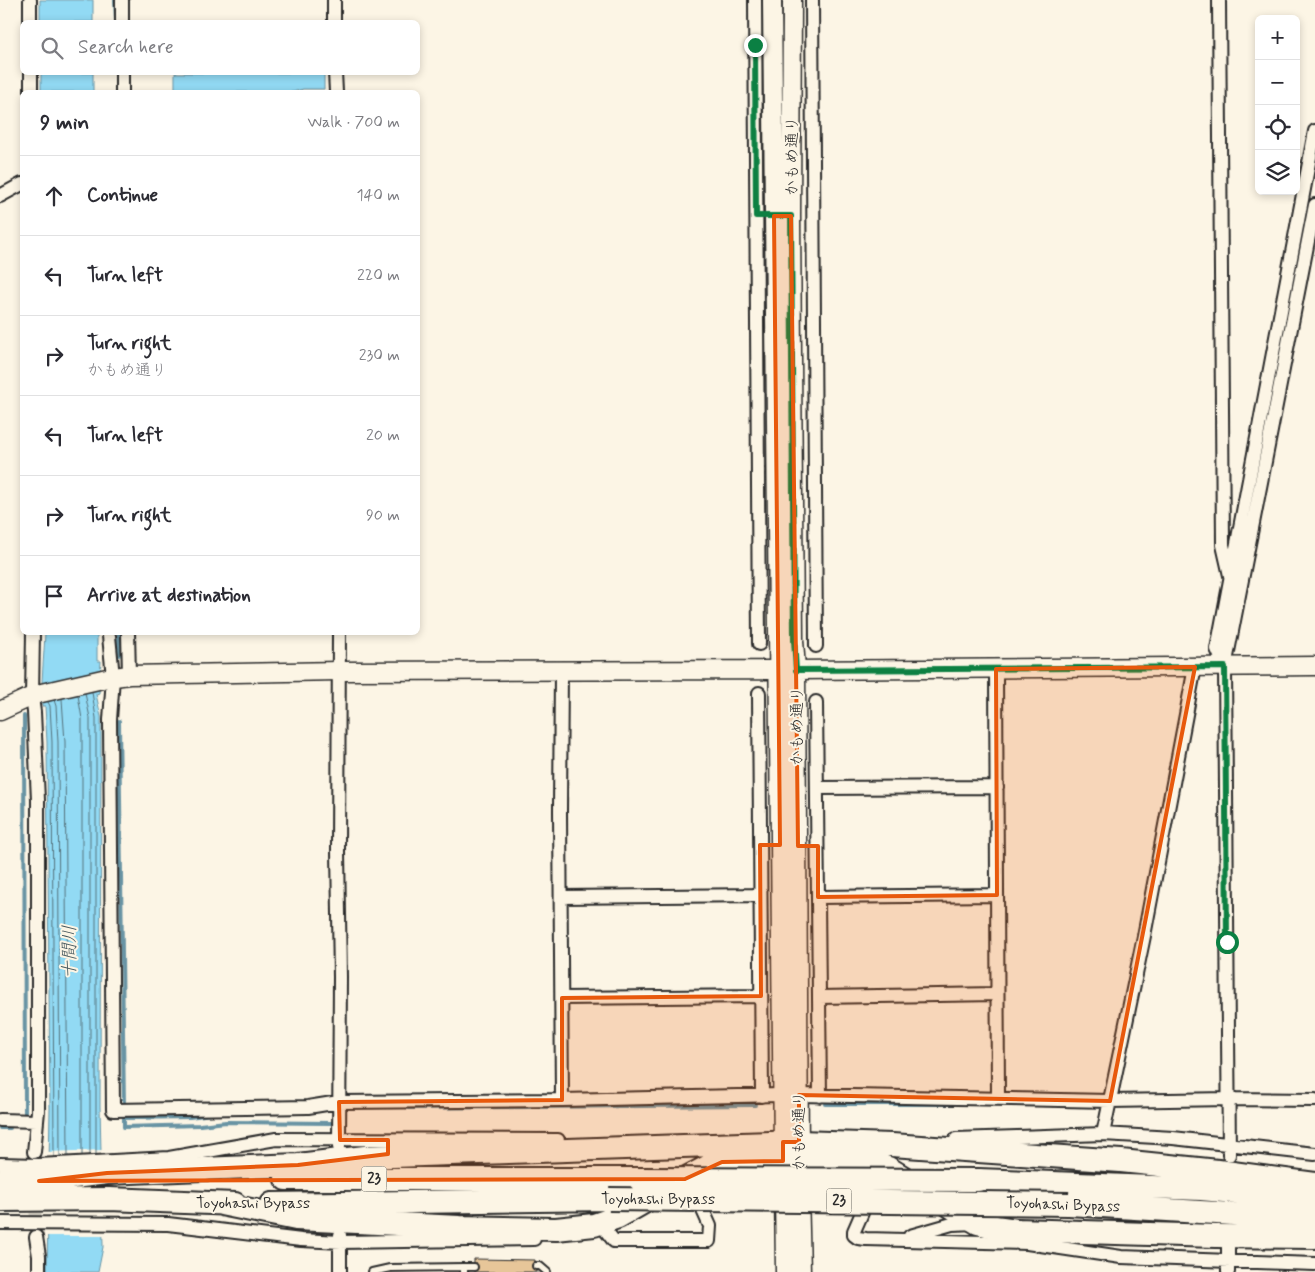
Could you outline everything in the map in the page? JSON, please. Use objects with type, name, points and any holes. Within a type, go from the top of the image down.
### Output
[{"type":"highway","name":"23","points":[[108,1178],[298,1165],[365,1157],[625,1148],[791,1151],[904,1146],[1122,1161],[1315,1184]]},
{"type":"highway","name":"23","points":[[688,1177],[709,1166],[722,1162],[791,1151],[876,1163],[888,1168],[978,1223],[995,1227],[1016,1230],[1315,1237]]},
{"type":"highway","points":[[221,1204],[296,1219],[459,1227],[556,1229],[593,1225],[618,1217],[688,1177]]},
{"type":"highway","name":"Toyohashi Bypass","points":[[108,1178],[221,1204],[609,1199],[1069,1204],[1315,1219]]},
{"type":"highway","name":"Toyohashi Bypass","points":[[0,1180],[40,1182],[108,1178],[978,1180],[1201,1189],[1315,1199]]},
{"type":"highway","name":"Toyohashi Bypass","points":[[0,1200],[40,1182]]},
{"type":"street","points":[[30,0],[30,20]]},
{"type":"street","points":[[122,0],[122,20]]},
{"type":"street","points":[[334,0],[334,20]]},
{"type":"street","name":"かもめ通り","points":[[791,1095],[780,844],[778,670],[782,216],[792,0]]},
{"type":"street","points":[[812,0],[816,646]]},
{"type":"street","points":[[1219,0],[1223,545],[1231,580]]},
{"type":"street","points":[[759,644],[756,216],[763,3]]},
{"type":"street","name":"かもめ通り","points":[[763,3],[782,216],[796,670],[798,846],[791,1151],[785,1272]]},
{"type":"street","points":[[31,75],[31,90]]},
{"type":"street","points":[[122,75],[122,90]]},
{"type":"street","points":[[335,75],[336,90]]},
{"type":"street","points":[[1225,667],[1217,649],[1315,131]]},
{"type":"street","points":[[0,196],[20,185]]},
{"type":"street","points":[[1229,1150],[1225,667],[1315,205]]},
{"type":"street","points":[[756,216],[813,216]]},
{"type":"street","points":[[33,635],[38,800],[37,1121],[34,1152]]},
{"type":"street","points":[[127,635],[117,676],[110,720],[113,1110],[308,1107],[340,1102],[791,1095],[1228,1103],[1315,1100]]},
{"type":"street","points":[[338,635],[340,1144]]},
{"type":"street","points":[[109,636],[117,676]]},
{"type":"street","points":[[0,711],[34,696],[117,676],[338,671],[1315,666]]},
{"type":"street","points":[[1103,1134],[1195,667]]},
{"type":"street","points":[[996,669],[998,1098]]},
{"type":"street","points":[[561,670],[562,1100]]},
{"type":"street","points":[[759,693],[762,1096]]},
{"type":"street","points":[[816,702],[820,1096]]},
{"type":"street","points":[[817,788],[996,787]]},
{"type":"street","points":[[760,845],[780,844]]},
{"type":"street","points":[[798,846],[818,846]]},
{"type":"street","points":[[561,897],[760,895]]},
{"type":"street","points":[[818,897],[997,895]]},
{"type":"street","points":[[819,997],[997,994]]},
{"type":"street","points":[[562,998],[761,996]]},
{"type":"street","points":[[0,1120],[37,1121]]},
{"type":"street","points":[[904,1146],[917,1140],[1103,1134],[1173,1138],[1229,1150],[1315,1154]]},
{"type":"street","points":[[0,1164],[40,1182],[108,1178],[170,1158],[276,1139],[340,1144],[593,1139],[607,1141],[625,1148]]},
{"type":"street","name":"かもめ通り","points":[[791,1151],[801,1272]]},
{"type":"street","points":[[876,1163],[877,1174],[854,1231],[858,1238],[1027,1243],[1121,1257],[1228,1267],[1315,1264]]},
{"type":"street","points":[[0,1223],[168,1224],[301,1240],[340,1242],[555,1239],[573,1234],[593,1225],[614,1241],[709,1241],[710,1226],[688,1177]]},
{"type":"street","points":[[899,1240],[952,1224],[978,1223]]},
{"type":"street","points":[[340,1228],[340,1272]]},
{"type":"street","points":[[36,1237],[39,1272]]},
{"type":"street","points":[[1228,1245],[1228,1267]]},
{"type":"lane","points":[[536,1266],[540,1266],[547,1272]]},
{"type":"lane","points":[[372,1272],[390,1268],[464,1269],[474,1267]]},
{"type":"highlighted area","points":[[774,216],[791,216],[798,846],[818,846],[818,897],[997,895],[996,669],[1195,667],[1110,1101],[799,1095],[799,1142],[783,1142],[783,1161],[722,1162],[685,1179],[39,1181],[107,1173],[298,1165],[388,1154],[388,1140],[340,1140],[339,1102],[562,1100],[562,998],[761,996],[760,845],[780,845]]},
{"type":"water","points":[[40,0],[93,0],[93,20],[40,20]]},
{"type":"water","points":[[41,75],[93,75],[93,90],[41,90]]},
{"type":"water","points":[[175,75],[324,75],[324,89],[175,90]]},
{"type":"water","name":"十間川","points":[[45,635],[97,635],[97,661],[101,661],[99,693],[96,694],[101,717],[100,1106],[103,1247],[98,1272],[47,1272],[50,1109],[47,742],[45,706],[42,706]]},
{"type":"pier","points":[[103,1150],[106,1236],[45,1236],[46,1152]]},
{"type":"building","points":[[474,1259],[535,1260],[536,1272],[474,1272]]},
{"type":"waterway","points":[[115,0],[116,20]]},
{"type":"waterway","points":[[119,635],[119,655]]},
{"type":"waterway","points":[[24,716],[25,1116]]},
{"type":"waterway","points":[[119,721],[124,1108]]},
{"type":"waterway","points":[[825,1104],[953,1104]]},
{"type":"waterway","points":[[408,1108],[755,1105]]},
{"type":"waterway","points":[[293,1113],[308,1112]]},
{"type":"waterway","points":[[124,1118],[190,1117],[211,1114]]},
{"type":"waterway","points":[[124,1117],[124,1127],[200,1125],[226,1122],[331,1123]]},
{"type":"waterway","points":[[0,1128],[10,1128]]},
{"type":"tunnel","points":[[35,1195],[36,1237]]},
{"type":"route","points":[[755,45],[756,216],[791,216],[794,640],[796,670],[1225,667],[1227,942]]}]
